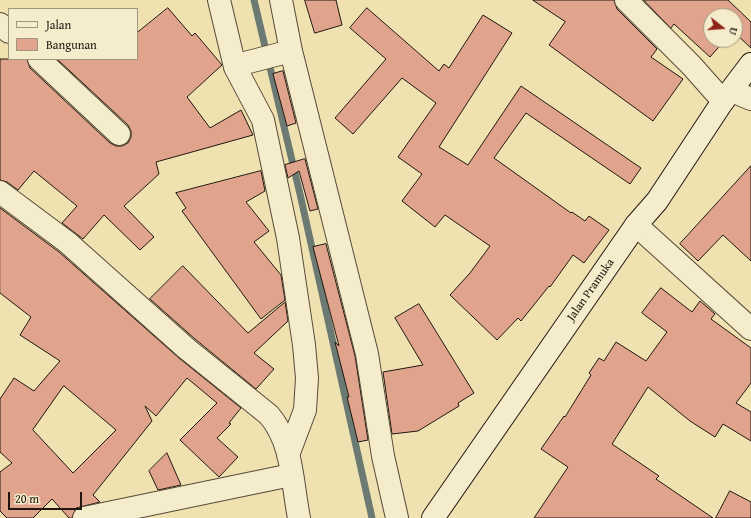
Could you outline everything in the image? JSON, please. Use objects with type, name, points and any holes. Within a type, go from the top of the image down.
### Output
[{"type":"street","points":[[219,0],[238,66],[263,120],[288,238],[304,345],[307,378],[305,410],[291,471]]},
{"type":"street","points":[[281,0],[285,52],[367,354],[383,456],[395,512]]},
{"type":"street","points":[[626,0],[691,65],[735,97]]},
{"type":"street","points":[[0,24],[8,31]]},
{"type":"street","points":[[238,66],[285,52]]},
{"type":"street","points":[[40,60],[119,134]]},
{"type":"street","name":"Jalan Pramuka","points":[[433,518],[636,225],[657,201],[735,97],[751,64]]},
{"type":"street","points":[[0,192],[67,242],[186,349],[269,415],[278,426],[285,440],[298,512]]},
{"type":"street","points":[[636,225],[751,329]]},
{"type":"street","points":[[84,518],[291,471]]},
{"type":"building","points":[[305,0],[336,0],[342,25],[315,33]]},
{"type":"building","points":[[533,0],[614,0],[617,9],[657,49],[651,57],[683,79],[653,121],[549,45],[565,22]]},
{"type":"building","points":[[644,0],[728,0],[736,8],[703,8],[703,48],[718,48],[710,57],[674,24],[671,28]]},
{"type":"building","points":[[168,8],[192,36],[195,33],[222,65],[187,97],[210,128],[241,110],[253,135],[156,162],[159,174],[124,206],[154,237],[140,250],[104,215],[83,239],[62,223],[77,206],[34,171],[18,190],[7,182],[0,180],[0,59],[27,60],[30,68],[110,143],[116,146],[122,146],[128,143],[131,137],[131,131],[128,125],[58,60],[138,60],[138,32]]},
{"type":"building","points":[[367,8],[439,71],[444,64],[449,68],[483,15],[512,33],[439,147],[468,165],[521,86],[641,168],[630,184],[526,113],[494,158],[571,213],[572,212],[585,221],[589,216],[609,230],[584,263],[573,255],[550,287],[549,286],[521,321],[518,318],[497,340],[450,295],[470,273],[490,246],[445,215],[435,227],[402,201],[422,174],[398,157],[436,103],[402,78],[353,134],[335,118],[386,59],[350,28]]},
{"type":"building","points":[[743,14],[751,22],[751,48],[743,40]]},
{"type":"building","points":[[283,71],[296,123],[287,126],[273,74]]},
{"type":"building","points":[[305,159],[318,209],[310,211],[299,171],[288,178],[285,165]]},
{"type":"building","points":[[751,166],[751,261],[723,235],[698,261],[680,244]]},
{"type":"building","points":[[261,171],[265,191],[246,202],[269,231],[254,242],[281,275],[285,300],[261,319],[182,211],[186,208],[176,193]]},
{"type":"building","points":[[0,208],[59,252],[179,358],[241,408],[229,423],[231,424],[217,438],[238,457],[219,477],[180,440],[217,403],[187,378],[156,416],[145,406],[152,421],[93,495],[100,502],[76,508],[72,518],[69,518],[52,499],[33,518],[7,518],[0,511],[0,472],[12,463],[0,452],[0,399],[14,378],[34,391],[60,361],[20,335],[31,317],[0,293]],"holes":[[[64,386],[116,430],[73,473],[33,430]]]},
{"type":"building","points":[[326,244],[355,356],[368,440],[358,442],[347,397],[349,397],[335,342],[339,346],[313,247]]},
{"type":"building","points":[[183,266],[248,333],[285,302],[288,321],[254,353],[274,369],[256,389],[195,339],[150,299]]},
{"type":"building","points":[[661,288],[692,312],[700,301],[715,314],[711,319],[751,348],[751,383],[736,403],[751,412],[751,441],[723,424],[715,437],[690,421],[648,387],[612,444],[659,476],[656,479],[713,518],[534,518],[568,467],[541,449],[564,416],[565,417],[591,375],[589,373],[599,358],[604,361],[616,342],[646,361],[667,332],[642,313]]},
{"type":"building","points":[[419,304],[474,393],[458,403],[459,406],[418,431],[392,434],[383,372],[423,365],[395,318]]},
{"type":"building","points":[[167,453],[181,485],[158,490],[149,471]]},
{"type":"building","points":[[730,491],[751,502],[751,518],[716,518]]},
{"type":"waterway","points":[[254,0],[300,194],[372,518]]}]
